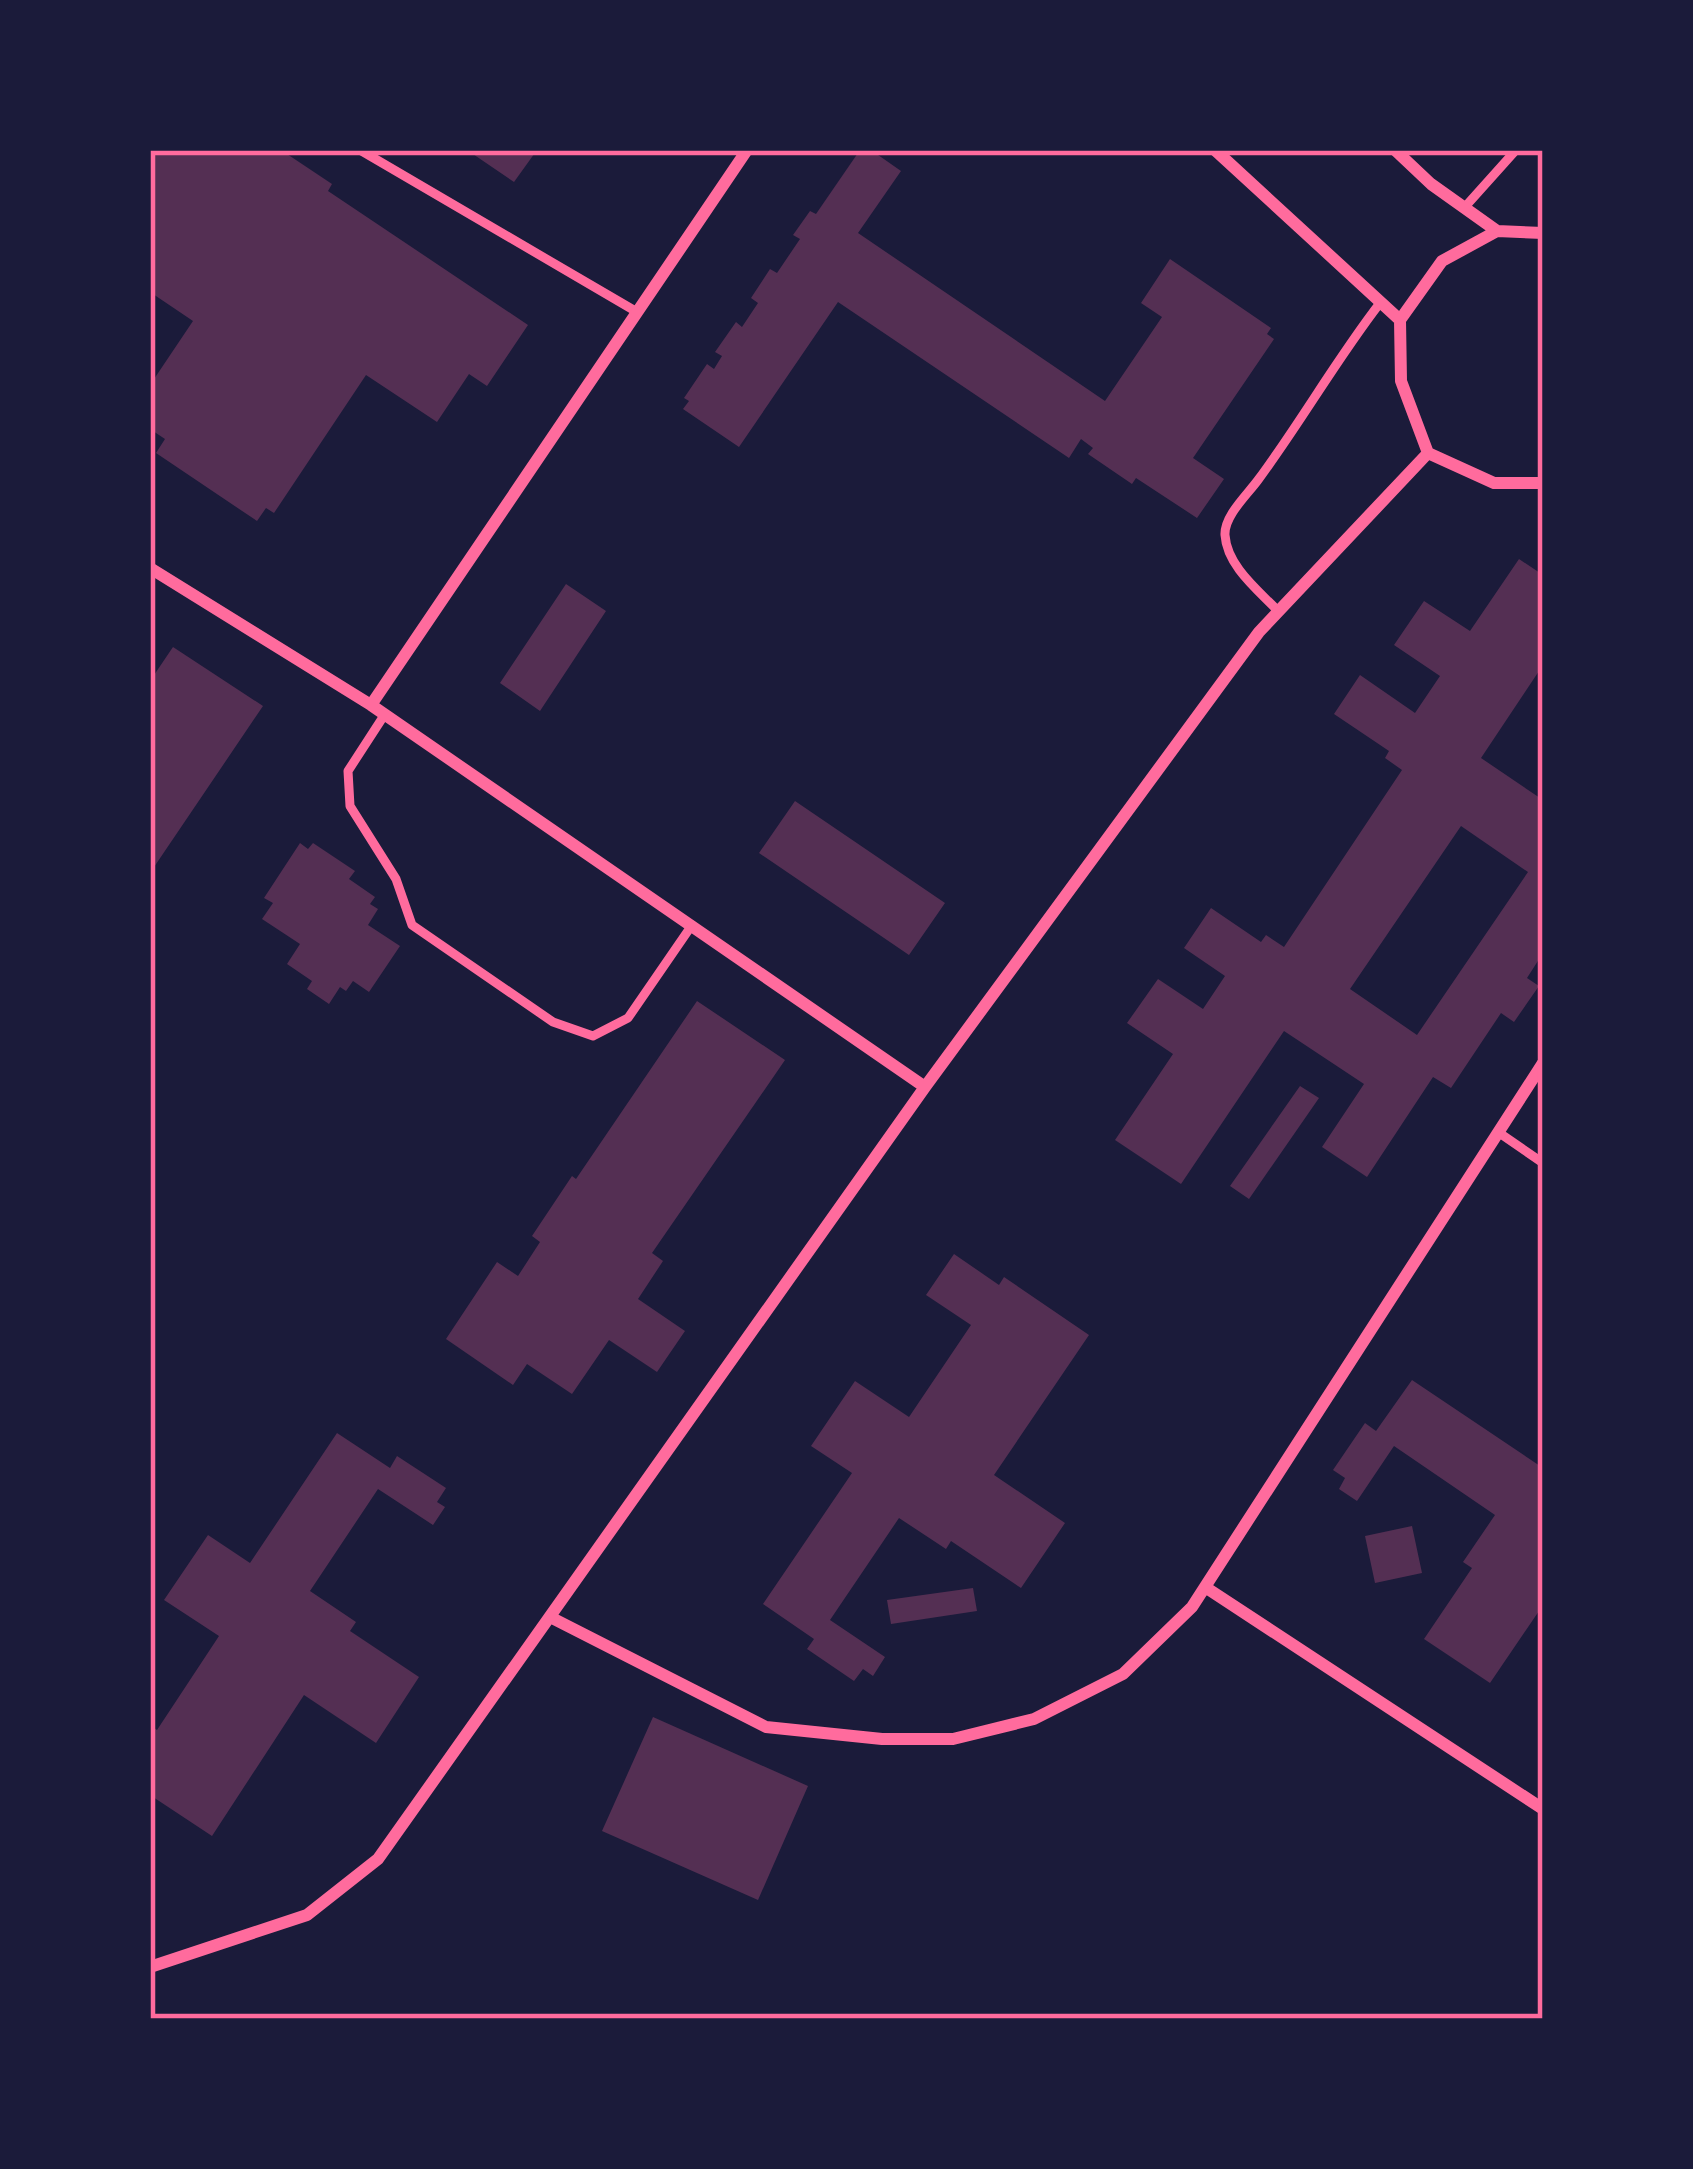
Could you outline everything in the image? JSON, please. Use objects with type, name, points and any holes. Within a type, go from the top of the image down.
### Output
[{"type":"street","points":[[371,705],[746,150]]},
{"type":"street","points":[[1215,150],[1400,320]]},
{"type":"street","points":[[1395,150],[1431,184],[1497,231]]},
{"type":"street","points":[[1543,233],[1497,231],[1442,261],[1400,320],[1402,382],[1428,453],[1494,483],[1543,482]]},
{"type":"street","points":[[150,1967],[308,1915],[378,1859],[925,1087],[1259,632],[1428,453]]},
{"type":"street","points":[[150,568],[385,714],[925,1087]]},
{"type":"street","points":[[550,1617],[766,1727],[882,1739],[953,1739],[1034,1719],[1123,1674],[1192,1607],[1543,1063]]},
{"type":"street","points":[[1205,1587],[1543,1809]]},
{"type":"lane","points":[[1464,208],[1516,150]]},
{"type":"lane","points":[[362,151],[637,313]]},
{"type":"lane","points":[[1278,611],[1233,559],[1224,531],[1292,437],[1336,359],[1380,302]]},
{"type":"lane","points":[[385,714],[348,771],[350,806],[396,879],[412,925],[553,1022],[593,1036],[628,1018],[692,925]]},
{"type":"lane","points":[[1498,1132],[1543,1163]]},
{"type":"building","points":[[150,150],[281,150],[332,184],[328,191],[528,325],[487,386],[469,374],[437,422],[366,375],[274,513],[266,508],[257,521],[156,453],[165,439],[150,429],[150,385],[193,321],[150,292]]},
{"type":"building","points":[[467,150],[537,150],[514,182]]},
{"type":"building","points":[[860,150],[871,150],[901,171],[858,233],[1105,401],[1162,317],[1141,303],[1170,259],[1271,328],[1267,334],[1274,339],[1193,458],[1224,479],[1197,518],[1136,478],[1132,484],[1088,454],[1093,448],[1081,439],[1069,458],[838,302],[739,447],[683,409],[689,401],[684,398],[707,364],[714,369],[722,356],[715,352],[736,322],[742,327],[758,303],[751,298],[770,269],[777,273],[800,239],[793,235],[810,211],[816,214]]},
{"type":"building","points":[[1519,559],[1543,575],[1543,665],[1481,758],[1543,800],[1543,953],[1527,978],[1539,986],[1514,1022],[1501,1013],[1451,1088],[1433,1077],[1367,1177],[1322,1147],[1364,1084],[1284,1031],[1181,1184],[1115,1140],[1173,1054],[1127,1023],[1158,979],[1203,1009],[1225,976],[1184,948],[1211,908],[1261,942],[1266,935],[1284,947],[1402,770],[1385,758],[1389,751],[1334,714],[1360,675],[1415,713],[1440,676],[1394,645],[1424,601],[1470,631]],"holes":[[[1461,826],[1528,872],[1417,1035],[1350,989]]]},
{"type":"building","points":[[566,584],[606,611],[540,711],[500,683]]},
{"type":"building","points":[[173,647],[263,706],[150,873],[150,681]]},
{"type":"building","points":[[795,801],[945,903],[909,955],[759,853]]},
{"type":"building","points":[[300,843],[308,849],[313,843],[355,871],[349,879],[375,897],[370,904],[378,909],[368,925],[400,946],[369,992],[353,981],[346,991],[340,987],[329,1004],[307,989],[312,981],[287,964],[300,944],[262,919],[273,903],[264,898]]},
{"type":"building","points":[[697,1001],[785,1060],[652,1253],[663,1261],[638,1299],[685,1331],[657,1372],[609,1340],[572,1394],[527,1364],[513,1385],[446,1339],[497,1262],[518,1276],[540,1242],[532,1236]]},
{"type":"building","points":[[1300,1086],[1319,1098],[1249,1199],[1230,1186]]},
{"type":"building","points":[[954,1254],[999,1285],[1004,1277],[1089,1335],[994,1475],[1065,1523],[1021,1588],[951,1541],[946,1549],[899,1518],[830,1620],[885,1657],[873,1676],[863,1669],[854,1681],[807,1649],[814,1639],[763,1604],[852,1473],[811,1446],[855,1381],[909,1417],[971,1325],[926,1295]]},
{"type":"building","points":[[1412,1380],[1543,1468],[1543,1614],[1539,1611],[1490,1683],[1424,1639],[1472,1568],[1463,1562],[1495,1515],[1394,1446],[1357,1501],[1339,1489],[1345,1478],[1333,1470],[1365,1423],[1376,1431]]},
{"type":"building","points":[[337,1433],[390,1468],[397,1456],[446,1488],[437,1502],[445,1507],[433,1525],[378,1489],[310,1591],[356,1622],[350,1631],[419,1677],[376,1743],[304,1695],[212,1836],[150,1795],[150,1725],[157,1730],[219,1636],[164,1600],[208,1535],[250,1563]]},
{"type":"building","points":[[1412,1526],[1422,1573],[1375,1583],[1365,1536]]},
{"type":"building","points":[[973,1588],[977,1611],[891,1624],[887,1600]]},
{"type":"building","points":[[653,1717],[808,1786],[758,1900],[602,1831]]}]
